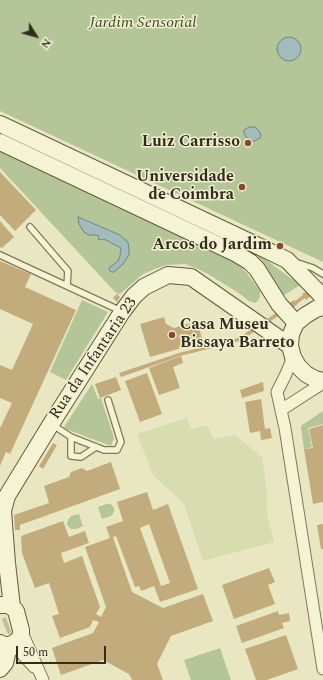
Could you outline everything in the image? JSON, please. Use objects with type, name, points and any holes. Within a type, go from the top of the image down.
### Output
[{"type":"main road","points":[[0,124],[248,240],[287,260],[323,299]]},
{"type":"main road","points":[[0,142],[235,253],[250,262],[257,269],[279,304],[296,324]]},
{"type":"main road","points":[[79,179],[86,164]]},
{"type":"main road","name":"Rua da Infantaria 23","points":[[3,495],[51,424],[122,312],[134,296],[144,287],[168,275],[191,277],[292,352],[298,366],[306,374],[323,382]]},
{"type":"main road","points":[[292,352],[291,334],[296,324],[306,315],[323,307]]},
{"type":"main road","points":[[0,668],[5,663],[7,644],[18,640],[21,635],[16,612],[6,606],[7,563],[3,495]]},
{"type":"main road","points":[[0,592],[7,563]]},
{"type":"street","points":[[292,352],[286,374],[277,392],[323,669]]},
{"type":"street","points":[[281,410],[323,382]]},
{"type":"street","points":[[21,630],[42,676]]},
{"type":"street","points":[[7,644],[42,676]]},
{"type":"lane","points":[[30,227],[68,271],[67,286]]},
{"type":"lane","points":[[0,254],[122,312]]},
{"type":"lane","points":[[287,260],[313,268],[323,274]]},
{"type":"lane","points":[[51,424],[71,437],[96,447],[104,450],[117,450],[121,442],[108,400]]},
{"type":"lane","points":[[71,437],[70,456],[81,457],[96,447]]},
{"type":"green space","name":"Universidade de Coimbra","points":[[0,0],[323,0],[323,262],[0,111]]},
{"type":"green space","points":[[0,152],[238,264],[247,273],[260,291],[258,301],[255,303],[249,301],[208,274],[185,264],[166,265],[143,274],[120,294],[116,293],[0,168]]},
{"type":"green space","points":[[215,233],[258,254],[300,285],[283,296],[268,271],[259,262],[215,235]]},
{"type":"green space","points":[[82,300],[108,312],[66,380],[50,372]]},
{"type":"green space","points":[[92,384],[98,399],[101,398],[114,438],[111,446],[64,427]]},
{"type":"green space","points":[[323,411],[323,424],[308,428],[312,447],[304,449],[302,425]]},
{"type":"green space","points":[[187,418],[191,429],[207,425],[214,439],[235,435],[262,457],[267,493],[267,514],[274,542],[203,561],[184,504],[153,475],[137,434]]},
{"type":"green space","points":[[111,504],[114,508],[114,512],[111,516],[102,519],[98,507]]},
{"type":"green space","points":[[79,514],[83,526],[76,529],[71,529],[67,525],[68,520],[71,516]]},
{"type":"green space","points":[[4,617],[6,618],[11,631],[10,634],[8,634],[2,620]]},
{"type":"green space","points":[[220,648],[231,680],[191,680],[184,660]]},
{"type":"water","points":[[289,37],[294,38],[300,44],[300,54],[294,60],[289,61],[284,60],[278,54],[277,49],[278,44],[284,38]]},
{"type":"water","points":[[249,127],[255,127],[259,131],[261,135],[260,138],[252,141],[246,137],[244,130]]},
{"type":"water","points":[[78,217],[120,235],[128,242],[129,255],[123,264],[114,272],[109,270],[110,267],[118,261],[121,248],[104,239],[98,239],[99,236],[89,235],[84,232],[79,224]]},
{"type":"building","points":[[0,172],[36,210],[15,231],[0,215]]},
{"type":"building","points":[[0,221],[14,237],[2,248],[0,247]]},
{"type":"building","points":[[0,261],[31,274],[25,287],[76,310],[10,454],[6,452],[0,466],[0,428],[12,403],[0,398],[0,365],[12,370],[33,324],[0,309]]},
{"type":"building","points":[[323,282],[323,286],[306,300],[305,298],[297,305],[240,341],[180,356],[121,377],[119,373],[179,353],[238,338],[287,306],[286,305],[294,300],[295,301],[303,295],[302,294],[309,290],[310,291]]},
{"type":"building","points":[[117,294],[120,297],[117,302],[113,298]]},
{"type":"building","name":"Casa Museu Bissaya Barreto","points":[[164,317],[166,324],[174,328],[197,321],[203,342],[150,357],[140,324]]},
{"type":"building","points":[[181,356],[183,363],[173,367],[180,388],[159,395],[149,368]]},
{"type":"building","points":[[147,373],[162,414],[140,422],[125,381]]},
{"type":"building","points":[[116,377],[121,390],[100,398],[95,384]]},
{"type":"building","points":[[263,382],[264,391],[242,398],[240,390]]},
{"type":"building","points":[[261,399],[265,429],[270,428],[272,438],[261,440],[260,431],[250,433],[245,402]]},
{"type":"building","points":[[323,425],[323,502],[313,504],[304,449],[313,448],[309,429]]},
{"type":"building","points":[[53,443],[57,445],[43,469],[39,466]]},
{"type":"building","points":[[111,462],[120,489],[20,525],[20,530],[15,530],[14,515],[49,503],[44,486],[69,477],[71,472],[82,468],[87,471]]},
{"type":"building","points":[[147,492],[153,510],[168,504],[198,589],[160,602],[154,586],[141,591],[139,586],[135,587],[116,536],[113,537],[132,592],[163,608],[203,594],[213,621],[171,636],[157,664],[163,680],[132,680],[129,674],[103,660],[61,675],[52,648],[93,633],[99,622],[93,620],[90,627],[60,638],[52,616],[59,614],[49,583],[35,588],[22,553],[21,536],[63,521],[69,537],[85,531],[89,543],[61,553],[64,563],[82,556],[100,607],[96,614],[101,617],[106,607],[85,547],[110,538],[106,527],[123,521],[117,502]],"holes":[[[149,524],[170,583],[161,586],[140,528]]]},
{"type":"building","points":[[323,524],[323,549],[321,549],[317,525]]},
{"type":"building","points":[[269,568],[275,582],[268,585],[275,604],[234,619],[222,585]]},
{"type":"building","points":[[278,611],[279,615],[289,613],[290,621],[282,623],[284,628],[242,643],[236,626]]},
{"type":"building","points":[[286,635],[298,669],[267,680],[256,680],[245,649]]},
{"type":"place","name":"Luiz Carrisso","points":[[248,143]]},
{"type":"place","name":"Universidade de Coimbra","points":[[242,187]]},
{"type":"place","name":"Arcos do Jardim","points":[[280,246]]},
{"type":"place","name":"Casa Museu Bissaya Barreto","points":[[172,335]]},
{"type":"park label","name":"Jardim Sensorial","points":[[143,24]]}]
